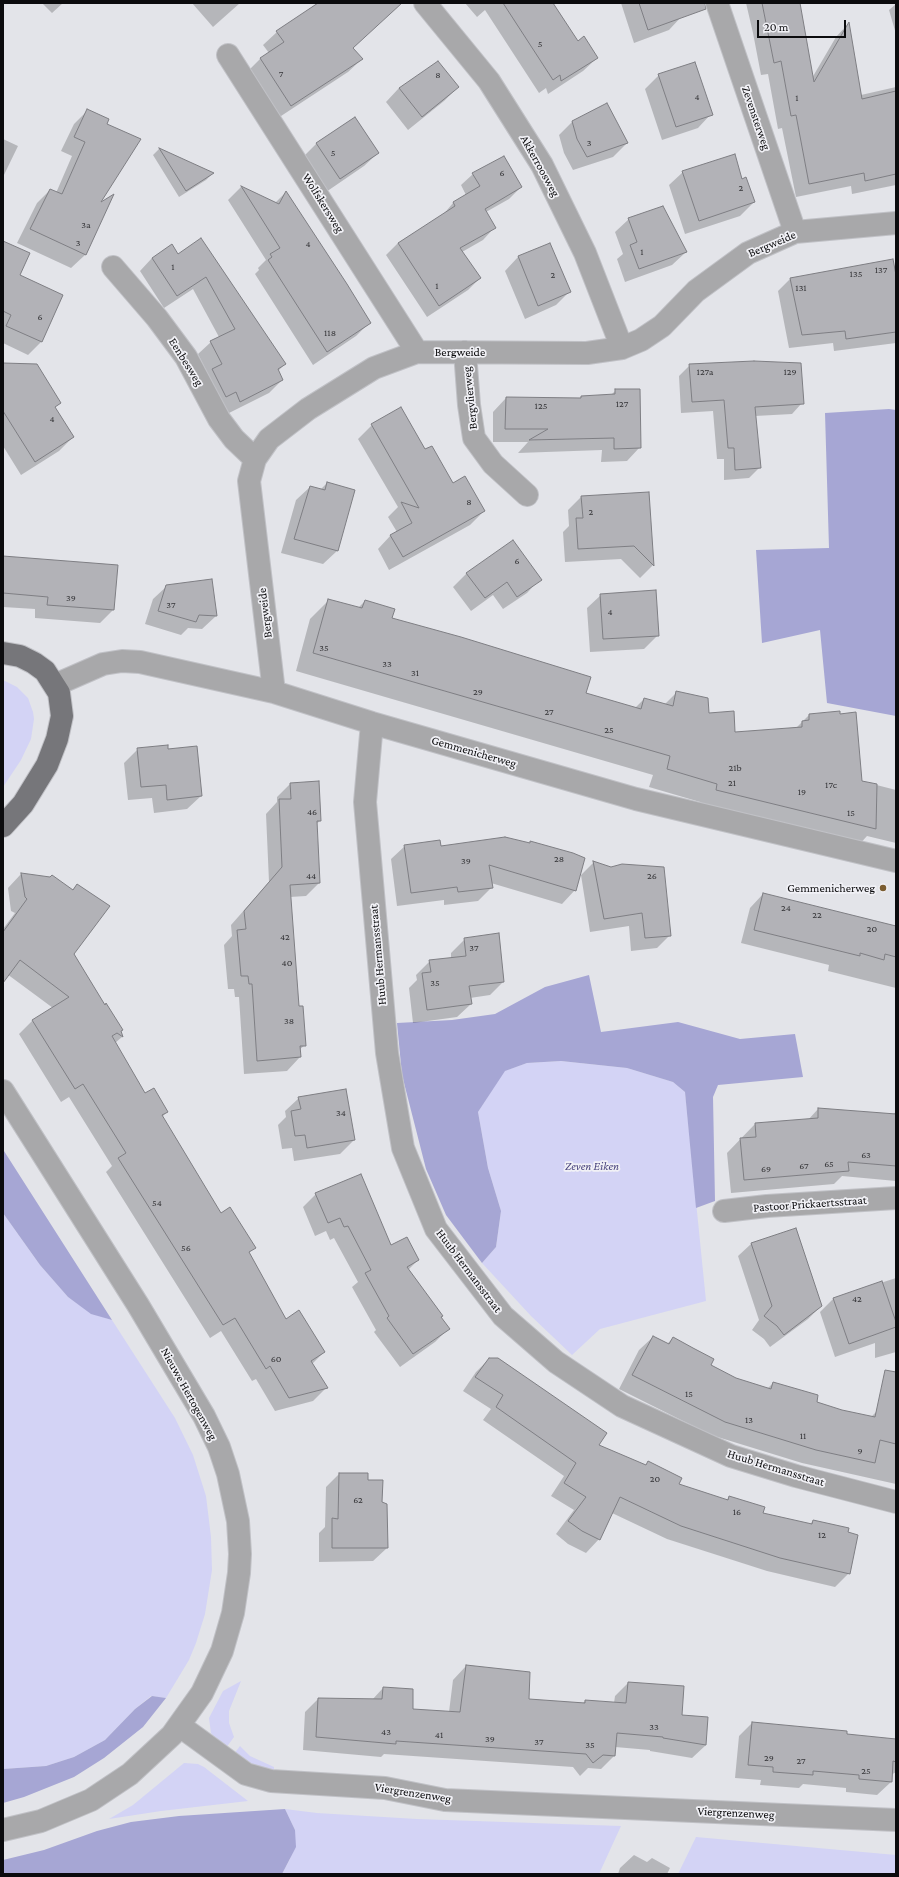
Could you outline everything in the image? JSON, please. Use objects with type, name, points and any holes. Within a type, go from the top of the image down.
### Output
[{"type":"main road","points":[[3,653],[20,656],[34,662],[50,675],[56,686],[62,708],[57,739],[48,765],[23,804],[3,826]]},
{"type":"street","name":"Akkerroosweg","points":[[425,3],[489,81],[542,165],[585,253],[622,348]]},
{"type":"street","name":"Zevensterweg","points":[[717,3],[795,232]]},
{"type":"street","name":"Wolfskersweg","points":[[228,55],[417,352]]},
{"type":"street","name":"Bergweide","points":[[274,692],[249,481],[255,459],[270,439],[308,409],[374,368],[417,352],[587,353],[622,348],[641,340],[662,326],[696,291],[748,253],[795,232],[896,223]]},
{"type":"street","name":"Eenbesweg","points":[[113,267],[157,318],[186,357],[219,419],[234,439],[255,459]]},
{"type":"street","name":"Bergvlierweg","points":[[465,352],[469,405],[474,438],[493,464],[527,495]]},
{"type":"street","name":"Gemmenicherweg","points":[[56,686],[103,664],[122,660],[140,662],[274,692],[372,723],[636,799],[896,861]]},
{"type":"street","name":"Huub Hermansstraat","points":[[372,723],[365,802],[387,1053],[403,1148],[436,1228],[503,1316],[556,1362],[622,1406],[731,1456],[796,1476],[896,1502]]},
{"type":"street","name":"Nieuwe Hertogenweg","points":[[3,1091],[138,1305],[189,1390],[212,1433],[228,1474],[235,1502],[239,1536],[239,1573],[233,1613],[226,1638],[216,1664],[202,1693],[180,1726]]},
{"type":"street","name":"Pastoor Prickaertsstraat","points":[[724,1211],[767,1206],[896,1198]]},
{"type":"street","name":"Viergrenzenweg","points":[[180,1726],[246,1774],[271,1781],[385,1788],[445,1800],[896,1820]]},
{"type":"street","points":[[3,1830],[41,1821],[91,1800],[130,1774],[162,1745],[180,1726]]},
{"type":"green space","points":[[3,680],[17,687],[28,698],[34,719],[31,739],[21,760],[3,787]]},
{"type":"green space","name":"Zeven Eiken","points":[[561,1061],[627,1068],[673,1082],[685,1092],[706,1301],[600,1329],[572,1355],[531,1316],[482,1263],[496,1247],[501,1211],[488,1168],[478,1112],[504,1071],[527,1063]]},
{"type":"green space","points":[[3,1213],[40,1265],[68,1297],[91,1313],[112,1320],[175,1418],[193,1455],[206,1496],[211,1537],[212,1570],[205,1614],[196,1643],[189,1660],[166,1698],[151,1696],[135,1709],[105,1740],[74,1757],[46,1766],[3,1769]]},
{"type":"green space","points":[[241,1681],[229,1711],[229,1723],[234,1737],[226,1748],[216,1740],[211,1733],[209,1718],[223,1691]]},
{"type":"green space","points":[[240,1746],[250,1756],[274,1767],[274,1771],[261,1770],[234,1754]]},
{"type":"green space","points":[[184,1763],[198,1764],[204,1767],[248,1801],[161,1811],[109,1819],[133,1805]]},
{"type":"green space","points":[[285,1809],[317,1813],[417,1819],[621,1826],[599,1874],[282,1874],[290,1859],[295,1830]]},
{"type":"green space","points":[[696,1837],[896,1855],[896,1874],[678,1874]]},
{"type":"shaded area","points":[[889,409],[896,410],[896,716],[827,703],[820,630],[762,643],[756,550],[829,548],[825,413]]},
{"type":"shaded area","points":[[589,975],[601,1032],[678,1022],[740,1039],[795,1034],[803,1077],[718,1085],[713,1097],[715,1201],[696,1208],[685,1092],[673,1082],[627,1068],[561,1061],[527,1063],[505,1071],[478,1112],[488,1168],[501,1211],[496,1247],[482,1263],[446,1215],[426,1169],[402,1075],[397,1023],[452,1020],[495,1014],[545,987]]},
{"type":"shaded area","points":[[3,1148],[112,1320],[91,1314],[68,1297],[40,1265],[3,1213]]},
{"type":"shaded area","points":[[152,1696],[166,1698],[143,1727],[104,1758],[74,1777],[24,1797],[3,1803],[3,1769],[46,1766],[74,1757],[105,1740],[135,1709]]},
{"type":"shaded area","points":[[285,1809],[295,1830],[296,1847],[282,1874],[3,1874],[3,1860],[44,1850],[97,1831],[131,1822],[179,1816]]},
{"type":"building","points":[[318,3],[402,3],[353,48],[363,59],[291,106],[260,58],[284,42],[276,31]]},
{"type":"building","points":[[503,3],[553,3],[578,41],[584,36],[598,58],[561,81],[560,75],[553,80]]},
{"type":"building","points":[[639,3],[705,3],[706,9],[648,30]]},
{"type":"building","points":[[762,3],[800,3],[814,82],[849,22],[862,99],[896,91],[896,174],[865,181],[864,173],[809,184],[796,115],[791,116],[781,61],[774,63]]},
{"type":"building","points":[[438,61],[459,87],[422,117],[399,88]]},
{"type":"building","points":[[695,62],[713,115],[676,127],[658,74]]},
{"type":"building","points":[[607,103],[628,143],[587,157],[577,139],[572,121]]},
{"type":"building","points":[[87,109],[109,119],[107,124],[141,139],[101,202],[114,194],[86,255],[30,229],[50,189],[62,194],[85,142],[74,137]]},
{"type":"building","points":[[355,117],[379,153],[340,179],[316,143]]},
{"type":"building","points":[[159,148],[214,173],[186,191]]},
{"type":"building","points":[[735,154],[742,179],[746,177],[755,202],[699,221],[682,171]]},
{"type":"building","points":[[504,156],[522,187],[485,209],[496,228],[460,248],[481,278],[439,306],[398,243],[455,206],[453,202],[480,186],[472,173]]},
{"type":"building","points":[[241,186],[279,204],[286,191],[371,323],[327,352],[268,260],[272,257],[270,254],[280,248]]},
{"type":"building","points":[[663,206],[687,252],[639,269],[630,245],[637,242],[628,218]]},
{"type":"building","points":[[201,238],[286,364],[278,369],[283,380],[240,402],[236,392],[226,397],[212,369],[222,364],[210,341],[235,329],[206,277],[177,296],[152,258],[172,244],[178,254]]},
{"type":"building","points":[[3,241],[30,253],[20,275],[63,295],[42,342],[6,326],[11,315],[3,311]]},
{"type":"building","points":[[550,243],[571,292],[538,306],[518,256]]},
{"type":"building","points":[[893,259],[896,275],[896,332],[846,339],[845,331],[802,335],[790,278]]},
{"type":"building","points":[[754,361],[801,363],[804,404],[755,407],[761,468],[735,470],[734,448],[728,448],[724,400],[692,402],[689,364]]},
{"type":"building","points":[[3,363],[37,364],[61,403],[55,407],[74,437],[35,462],[3,411]]},
{"type":"building","points":[[615,389],[640,389],[641,448],[614,449],[614,438],[529,440],[548,429],[505,429],[506,397],[581,398],[581,396],[615,394]]},
{"type":"building","points":[[401,407],[425,449],[432,446],[453,483],[465,476],[485,511],[403,557],[390,535],[412,523],[401,502],[419,508],[371,424]]},
{"type":"building","points":[[327,482],[355,490],[338,551],[294,539],[310,486],[325,490]]},
{"type":"building","points":[[649,492],[654,566],[634,546],[578,549],[576,518],[583,518],[581,496]]},
{"type":"building","points":[[513,540],[542,580],[517,597],[507,582],[485,598],[466,573]]},
{"type":"building","points":[[3,556],[118,565],[114,610],[47,605],[48,597],[3,593]]},
{"type":"building","points":[[212,579],[217,616],[199,615],[196,622],[158,611],[166,585]]},
{"type":"building","points":[[656,590],[659,636],[603,639],[600,594]]},
{"type":"building","points":[[328,599],[362,608],[365,600],[395,609],[392,618],[461,637],[591,677],[586,693],[641,709],[644,698],[673,706],[676,691],[708,698],[709,713],[734,711],[735,732],[802,727],[802,721],[809,720],[809,714],[840,711],[840,714],[856,712],[862,781],[877,784],[876,829],[716,790],[717,784],[667,769],[670,756],[313,653]]},
{"type":"building","points":[[168,745],[168,749],[197,746],[202,796],[167,800],[166,785],[141,787],[137,748]]},
{"type":"building","points":[[319,781],[321,821],[317,821],[320,883],[290,885],[299,1006],[303,1006],[306,1046],[300,1046],[301,1057],[257,1061],[252,984],[249,984],[248,976],[241,976],[237,930],[246,929],[244,911],[282,867],[279,799],[291,799],[290,783]]},
{"type":"building","points":[[505,837],[530,843],[530,841],[573,853],[585,858],[576,891],[489,865],[493,888],[458,892],[457,887],[411,893],[404,845],[440,840],[441,846]]},
{"type":"building","points":[[593,861],[611,867],[622,864],[664,867],[671,936],[645,938],[642,913],[604,919]]},
{"type":"building","points":[[21,873],[50,877],[52,875],[73,890],[77,884],[110,906],[74,954],[105,1005],[106,1003],[123,1030],[121,1031],[123,1037],[117,1033],[112,1036],[145,1093],[154,1088],[168,1112],[162,1115],[221,1213],[230,1207],[256,1248],[249,1252],[286,1319],[299,1310],[325,1352],[311,1361],[328,1388],[289,1398],[270,1366],[266,1369],[235,1318],[223,1325],[118,1158],[126,1153],[83,1084],[75,1089],[32,1020],[69,997],[20,960],[3,983],[3,932],[27,899],[25,897]]},
{"type":"building","points":[[763,893],[896,926],[896,957],[885,954],[884,960],[860,953],[860,956],[754,930]]},
{"type":"building","points":[[499,933],[504,982],[469,986],[472,1004],[427,1010],[422,973],[431,972],[429,960],[466,956],[464,938]]},
{"type":"building","points":[[346,1089],[355,1140],[307,1148],[305,1135],[295,1136],[291,1111],[301,1109],[298,1097]]},
{"type":"building","points":[[818,1108],[896,1114],[896,1166],[848,1162],[849,1171],[744,1180],[740,1138],[756,1137],[755,1123],[818,1118]]},
{"type":"building","points":[[361,1174],[391,1245],[407,1237],[419,1260],[407,1267],[443,1316],[441,1317],[450,1329],[413,1354],[387,1318],[389,1316],[365,1273],[371,1270],[348,1226],[344,1227],[340,1218],[328,1223],[315,1193]]},
{"type":"building","points":[[796,1228],[822,1306],[784,1335],[777,1326],[764,1316],[772,1306],[751,1243]]},
{"type":"building","points":[[882,1281],[896,1322],[896,1327],[849,1344],[833,1298]]},
{"type":"building","points":[[653,1336],[669,1344],[673,1337],[714,1359],[711,1365],[736,1378],[771,1389],[773,1382],[818,1395],[817,1402],[842,1410],[875,1417],[885,1370],[896,1372],[896,1444],[880,1440],[875,1463],[816,1450],[725,1422],[632,1375]]},
{"type":"building","points":[[489,1358],[498,1358],[607,1433],[599,1445],[646,1465],[648,1461],[682,1478],[679,1484],[728,1500],[729,1496],[765,1507],[763,1513],[812,1524],[813,1520],[849,1528],[848,1532],[858,1535],[850,1574],[780,1558],[681,1526],[620,1497],[600,1540],[582,1531],[568,1521],[586,1497],[564,1483],[576,1463],[496,1407],[503,1395],[475,1377]]},
{"type":"building","points":[[339,1473],[368,1473],[368,1480],[383,1480],[382,1502],[387,1504],[388,1548],[332,1548],[332,1518],[338,1519]]},
{"type":"building","points":[[466,1665],[530,1672],[529,1699],[585,1703],[585,1700],[626,1703],[628,1682],[684,1686],[682,1715],[708,1717],[706,1745],[663,1737],[617,1733],[615,1756],[603,1755],[593,1763],[586,1754],[396,1741],[396,1744],[316,1737],[318,1698],[382,1699],[383,1687],[413,1689],[413,1709],[460,1712]]},
{"type":"building","points":[[752,1722],[847,1731],[847,1734],[896,1739],[896,1762],[893,1761],[892,1782],[859,1779],[859,1775],[813,1771],[813,1775],[773,1772],[773,1767],[748,1765]]},
{"type":"place","name":"Gemmenicherweg","points":[[883,888]]}]
